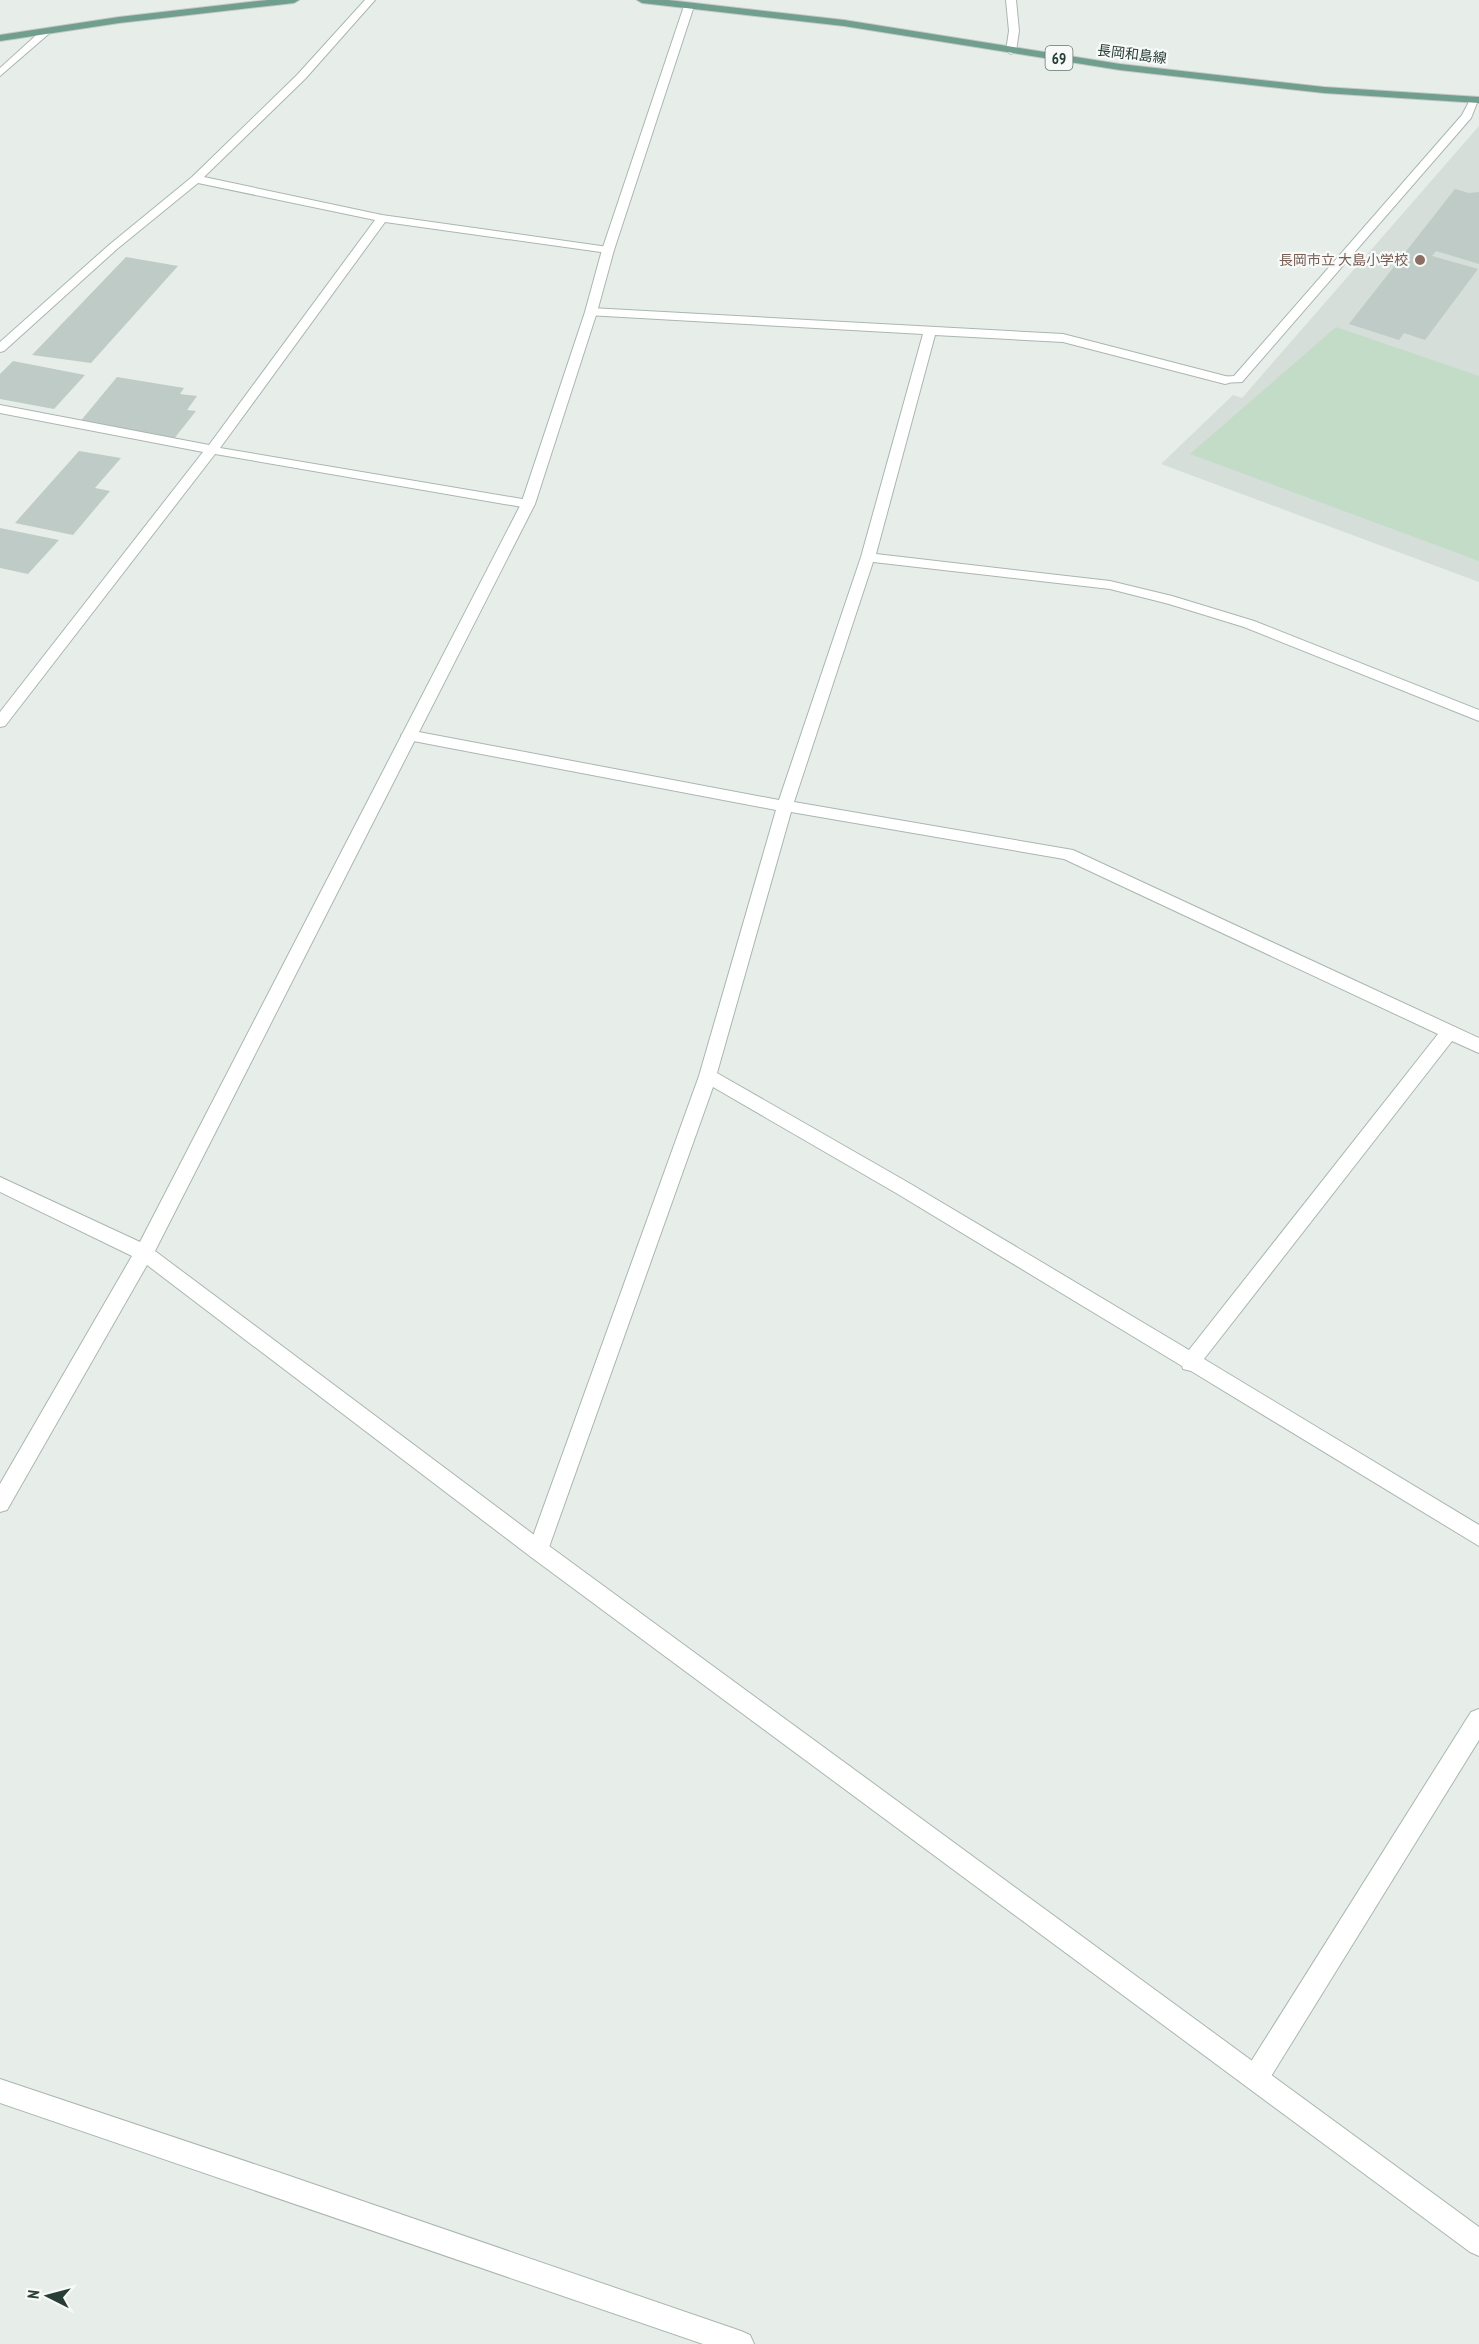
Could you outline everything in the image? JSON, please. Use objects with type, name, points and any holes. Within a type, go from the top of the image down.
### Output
[{"type":"main road","points":[[0,38],[228,6],[294,0]]},
{"type":"main road","name":"長岡和島線","points":[[642,0],[844,23],[1120,67],[1313,88],[1477,100]]},
{"type":"street","points":[[0,348],[113,247],[196,179],[301,77],[370,0]]},
{"type":"street","points":[[1011,0],[1014,31],[1011,51]]},
{"type":"street","points":[[0,1503],[144,1253],[528,504],[591,312],[608,250],[689,6]]},
{"type":"street","points":[[0,73],[47,31]]},
{"type":"street","points":[[591,312],[1063,338],[1225,380],[1238,379],[1467,116],[1477,100]]},
{"type":"street","points":[[196,179],[382,218],[608,250]]},
{"type":"street","points":[[0,722],[212,450],[382,218]]},
{"type":"street","points":[[538,1550],[708,1076],[785,806],[868,557],[930,330]]},
{"type":"street","points":[[0,409],[212,450],[528,504]]},
{"type":"street","points":[[868,557],[1110,585],[1172,600],[1249,624],[1479,716]]},
{"type":"street","points":[[408,735],[785,806],[1067,854],[1479,1046]]},
{"type":"street","points":[[1190,1363],[1449,1032]]},
{"type":"street","points":[[708,1076],[833,1146],[1004,1248],[1190,1363],[1479,1536]]},
{"type":"street","points":[[0,1184],[144,1253],[538,1550],[1479,2243]]},
{"type":"street","points":[[1256,2077],[1479,1720]]},
{"type":"street","points":[[0,2091],[281,2185],[741,2344]]},
{"type":"shaded area","name":"長岡市立 大島小学校","points":[[1479,126],[1479,582],[1161,464],[1233,395],[1242,398]]},
{"type":"green space","points":[[1336,327],[1479,376],[1479,561],[1190,454]]},
{"type":"building","points":[[1455,189],[1469,193],[1479,192],[1479,264],[1436,251],[1432,256],[1478,269],[1425,340],[1404,333],[1399,340],[1349,324]]},
{"type":"building","points":[[126,257],[178,266],[91,363],[32,355]]},
{"type":"building","points":[[13,361],[85,375],[54,409],[0,399],[0,374]]},
{"type":"building","points":[[117,377],[184,388],[180,394],[197,396],[187,410],[196,411],[173,440],[79,423]]},
{"type":"building","points":[[79,451],[121,458],[95,488],[110,491],[73,535],[15,523]]},
{"type":"building","points":[[0,528],[59,540],[28,574],[0,568]]},
{"type":"place","name":"長岡市立 大島小学校","points":[[1420,260]]}]
